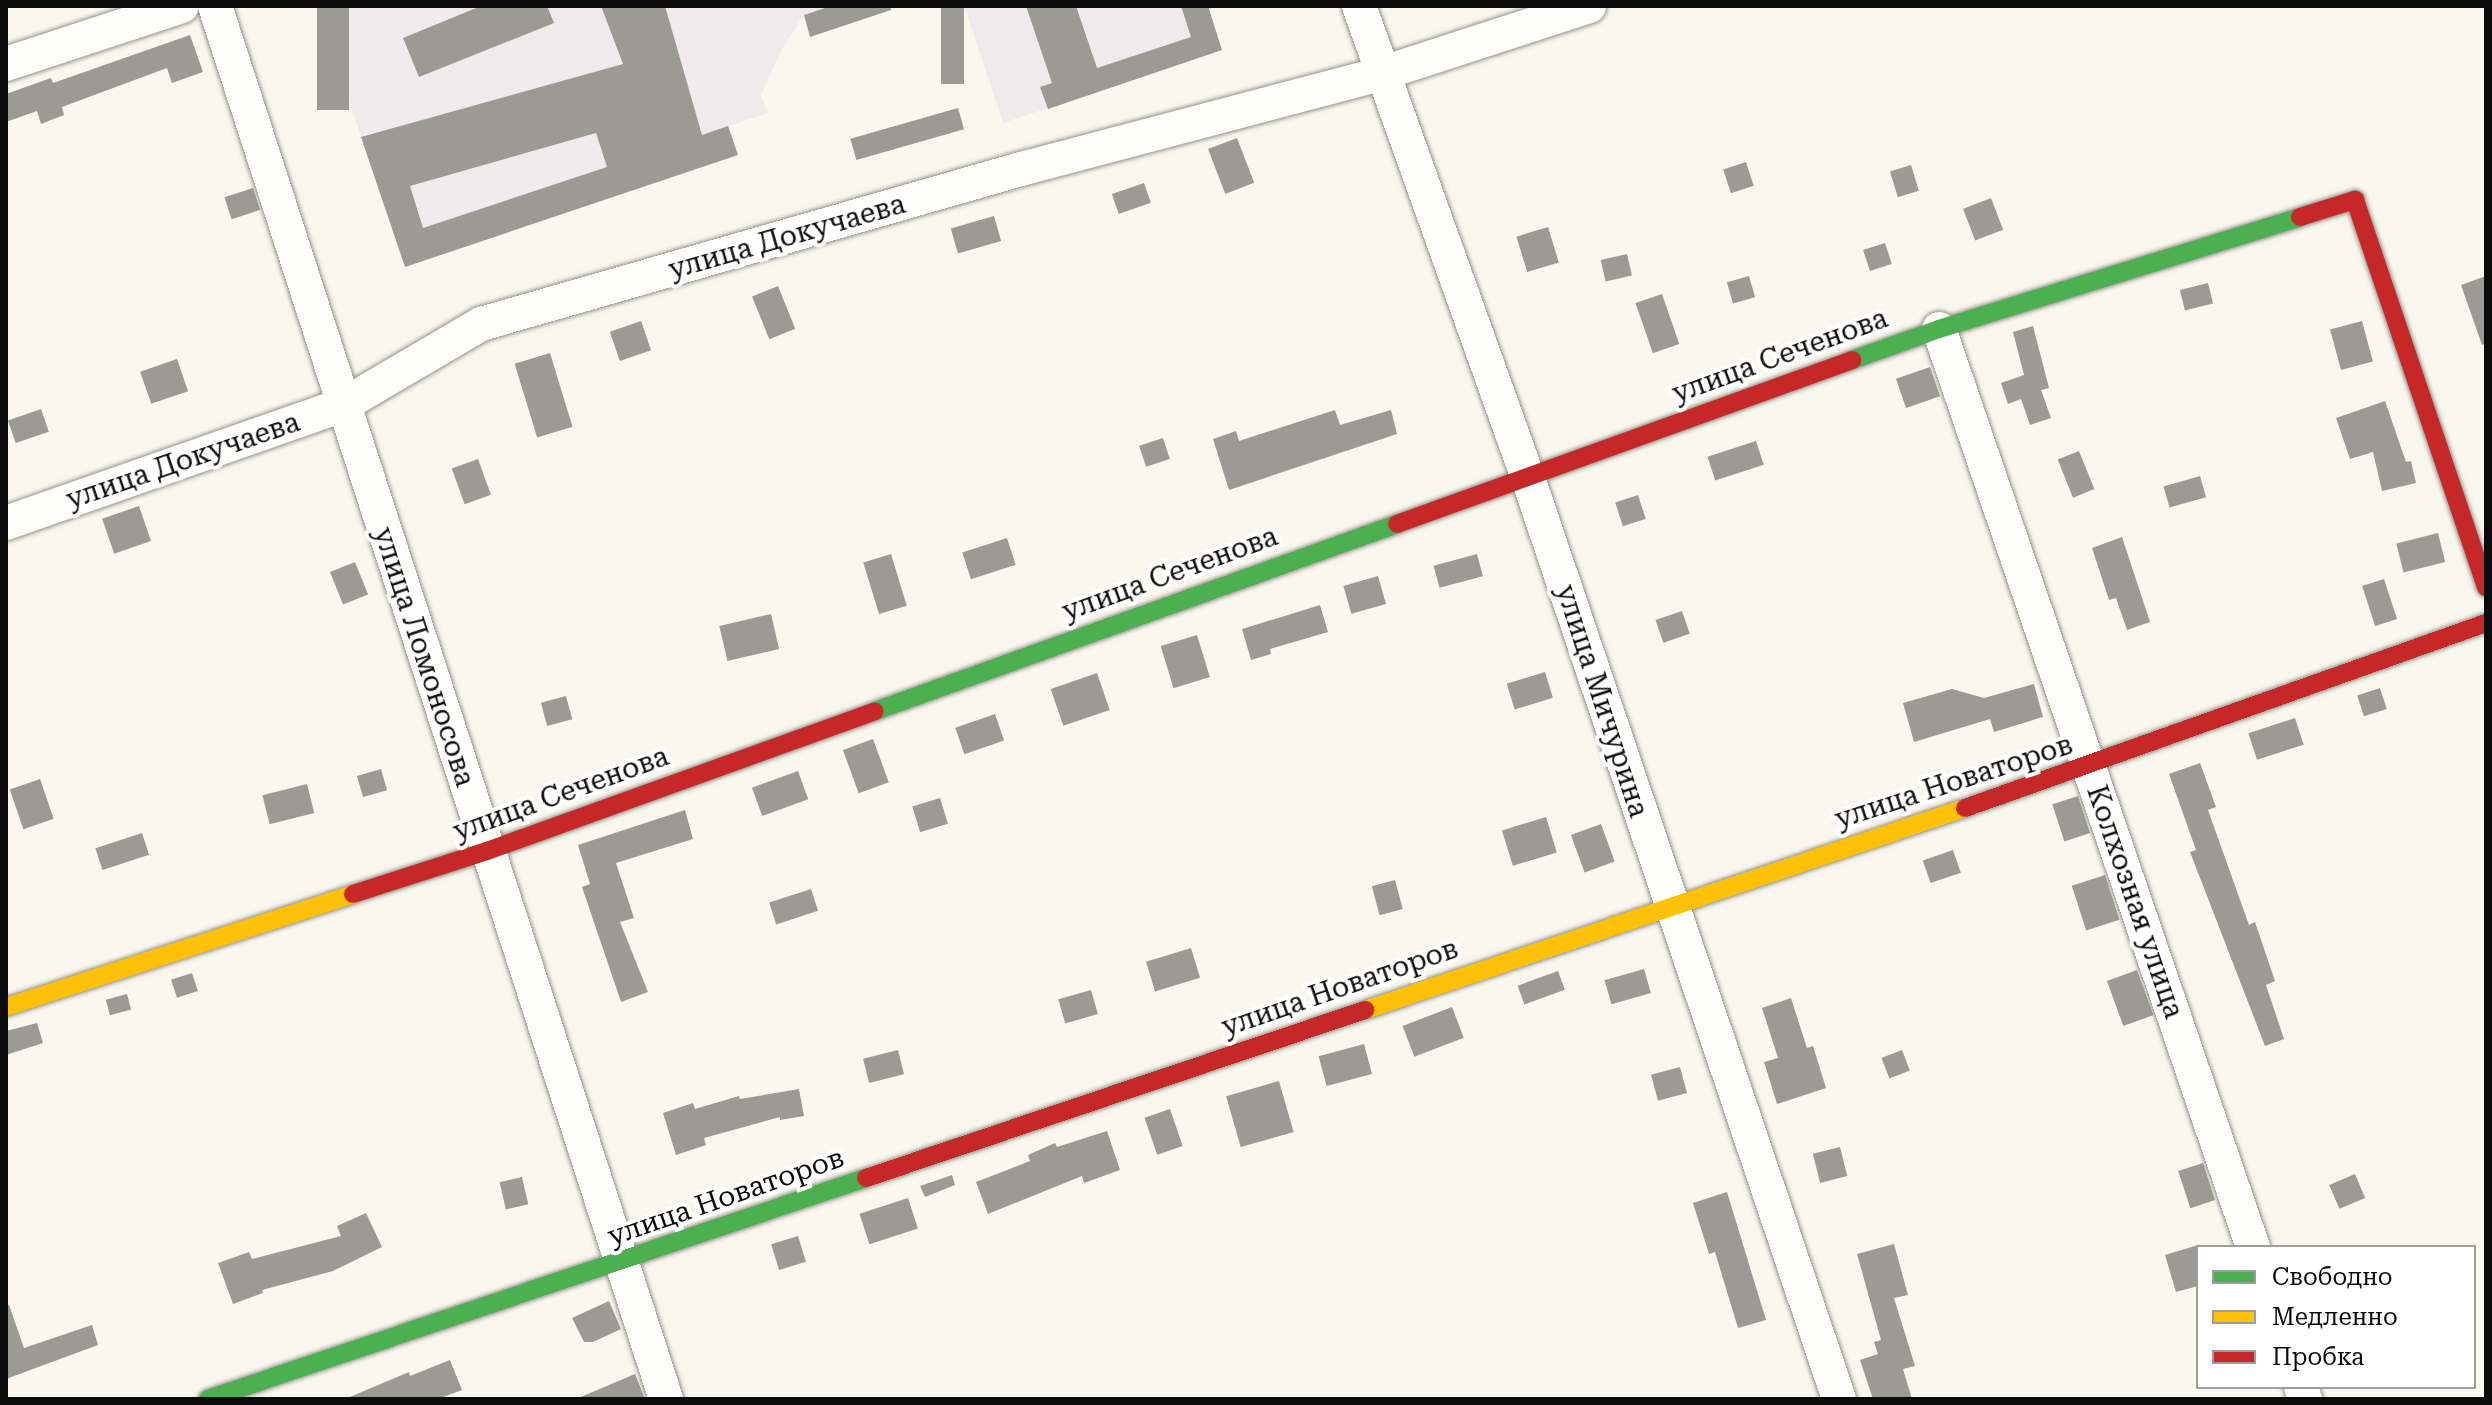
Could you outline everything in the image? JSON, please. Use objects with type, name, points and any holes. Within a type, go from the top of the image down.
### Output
[{"type":"street","points":[[6,64],[182,6]]},
{"type":"street","name":"улица Ломоносова","points":[[215,6],[666,1399]]},
{"type":"street","name":"улица Мичурина","points":[[1359,6],[1380,74],[1527,475],[1839,1399]]},
{"type":"street","name":"улица Докучаева","points":[[6,523],[343,405],[481,324],[1021,169],[1380,74],[1589,6]]},
{"type":"street","name":"улица Сеченова","points":[[6,1007],[487,851],[1939,329],[2355,200],[2486,587]]},
{"type":"street","name":"Колхозная улица","points":[[1939,329],[2252,1245]]},
{"type":"street","name":"улица Новаторов","points":[[208,1399],[2089,766],[2486,623]]},
{"type":"shaded area","points":[[317,6],[831,6],[804,15],[782,49],[761,95],[768,113],[729,126],[738,155],[405,267]]},
{"type":"shaded area","points":[[964,6],[1208,6],[1222,50],[1003,123]]},
{"type":"building","points":[[317,6],[349,6],[349,110],[317,110]]},
{"type":"building","points":[[481,6],[547,6],[554,23],[419,77],[403,38]]},
{"type":"building","points":[[601,6],[665,6],[702,135],[728,126],[738,155],[405,267],[361,137],[623,64]],"holes":[[[596,133],[607,167],[423,228],[410,186]]]},
{"type":"building","points":[[831,6],[890,6],[891,10],[810,37],[804,15]]},
{"type":"building","points":[[941,6],[964,6],[964,84],[941,84]]},
{"type":"building","points":[[1026,6],[1076,6],[1097,68],[1191,37],[1181,6],[1208,6],[1222,50],[1048,109],[1040,87],[1052,83]]},
{"type":"building","points":[[190,35],[203,72],[172,83],[167,68],[62,107],[64,115],[41,124],[37,111],[6,122],[6,94],[51,78],[53,83]]},
{"type":"building","points":[[958,108],[964,129],[856,160],[850,139]]},
{"type":"building","points":[[1237,138],[1254,183],[1225,194],[1208,149]]},
{"type":"building","points":[[1746,162],[1754,186],[1731,193],[1723,169]]},
{"type":"building","points":[[1911,165],[1919,191],[1898,197],[1890,171]]},
{"type":"building","points":[[1144,183],[1151,203],[1119,214],[1112,194]]},
{"type":"building","points":[[253,188],[260,210],[232,219],[224,197]]},
{"type":"building","points":[[1991,198],[2003,230],[1975,240],[1963,209]]},
{"type":"building","points":[[994,216],[1001,241],[958,253],[951,228]]},
{"type":"building","points":[[1548,227],[1559,262],[1527,272],[1516,237]]},
{"type":"building","points":[[1885,243],[1892,264],[1870,271],[1863,250]]},
{"type":"building","points":[[1627,254],[1632,275],[1606,282],[1601,260]]},
{"type":"building","points":[[1749,276],[1755,297],[1733,303],[1727,282]]},
{"type":"building","points":[[2486,276],[2486,344],[2482,345],[2461,285]]},
{"type":"building","points":[[2208,283],[2213,303],[2185,310],[2180,290]]},
{"type":"building","points":[[778,286],[795,329],[769,339],[752,296]]},
{"type":"building","points":[[1662,294],[1679,344],[1653,353],[1636,303]]},
{"type":"building","points":[[641,321],[651,350],[620,361],[610,332]]},
{"type":"building","points":[[2362,321],[2373,362],[2341,370],[2330,330]]},
{"type":"building","points":[[2033,326],[2049,388],[2041,390],[2051,418],[2030,425],[2021,399],[2008,404],[2001,383],[2024,375],[2013,332]]},
{"type":"building","points":[[550,353],[573,427],[537,437],[515,364]]},
{"type":"building","points":[[177,359],[188,391],[151,404],[140,372]]},
{"type":"building","points":[[1930,367],[1940,396],[1906,408],[1896,379]]},
{"type":"building","points":[[2385,401],[2406,462],[2411,461],[2416,483],[2382,491],[2373,452],[2350,459],[2336,418]]},
{"type":"building","points":[[41,409],[49,432],[16,443],[8,420]]},
{"type":"building","points":[[1335,410],[1340,425],[1391,410],[1397,434],[1229,490],[1213,439],[1236,431],[1239,441]]},
{"type":"building","points":[[1163,438],[1170,459],[1146,467],[1139,446]]},
{"type":"building","points":[[1756,441],[1764,465],[1715,481],[1707,457]]},
{"type":"building","points":[[2079,451],[2094,489],[2073,498],[2058,460]]},
{"type":"building","points":[[478,459],[491,495],[465,504],[452,469]]},
{"type":"building","points":[[2200,476],[2206,497],[2170,508],[2163,486]]},
{"type":"building","points":[[1638,495],[1646,519],[1623,526],[1615,502]]},
{"type":"building","points":[[139,506],[151,541],[114,554],[102,519]]},
{"type":"building","points":[[2438,533],[2445,562],[2404,573],[2396,543]]},
{"type":"building","points":[[2122,537],[2150,622],[2127,630],[2116,598],[2109,600],[2092,548]]},
{"type":"building","points":[[1007,538],[1016,565],[971,579],[962,553]]},
{"type":"building","points":[[891,554],[907,606],[879,614],[863,562]]},
{"type":"building","points":[[1477,554],[1483,576],[1439,588],[1434,566]]},
{"type":"building","points":[[355,562],[368,594],[343,605],[330,572]]},
{"type":"building","points":[[1378,576],[1386,604],[1351,614],[1343,586]]},
{"type":"building","points":[[2384,579],[2397,619],[2375,626],[2362,586]]},
{"type":"building","points":[[1320,605],[1328,632],[1270,649],[1271,654],[1251,660],[1242,629]]},
{"type":"building","points":[[1682,611],[1690,634],[1663,643],[1656,620]]},
{"type":"building","points":[[771,614],[779,649],[727,661],[719,626]]},
{"type":"building","points":[[1197,635],[1210,677],[1174,688],[1161,646]]},
{"type":"building","points":[[1545,672],[1553,698],[1515,710],[1507,684]]},
{"type":"building","points":[[1097,673],[1110,710],[1063,726],[1051,689]]},
{"type":"building","points":[[2034,684],[2043,717],[1994,732],[1990,719],[1914,742],[1903,703],[1952,689],[1984,698]]},
{"type":"building","points":[[2380,688],[2387,709],[2364,716],[2357,695]]},
{"type":"building","points":[[566,696],[572,719],[547,726],[541,703]]},
{"type":"building","points":[[995,714],[1004,740],[964,754],[955,728]]},
{"type":"building","points":[[2295,718],[2304,745],[2257,760],[2248,733]]},
{"type":"building","points":[[873,739],[889,782],[859,793],[843,750]]},
{"type":"building","points":[[2200,763],[2216,807],[2208,810],[2249,925],[2255,922],[2275,981],[2266,985],[2284,1039],[2265,1046],[2190,852],[2196,850],[2169,774]]},
{"type":"building","points":[[381,769],[387,790],[363,797],[357,776]]},
{"type":"building","points":[[798,771],[808,799],[762,816],[752,788]]},
{"type":"building","points":[[40,779],[54,819],[23,829],[10,789]]},
{"type":"building","points":[[307,784],[314,813],[270,824],[262,795]]},
{"type":"building","points":[[2078,796],[2090,833],[2064,841],[2052,804]]},
{"type":"building","points":[[940,798],[948,824],[920,832],[912,806]]},
{"type":"building","points":[[685,810],[693,839],[616,863],[634,918],[620,922],[648,992],[621,1002],[582,887],[590,884],[578,845]]},
{"type":"building","points":[[1546,817],[1557,852],[1513,866],[1502,830]]},
{"type":"building","points":[[1601,824],[1615,862],[1585,873],[1571,835]]},
{"type":"building","points":[[142,833],[149,855],[103,870],[95,848]]},
{"type":"building","points":[[1953,850],[1961,873],[1931,883],[1923,860]]},
{"type":"building","points":[[2105,875],[2120,920],[2086,931],[2072,886]]},
{"type":"building","points":[[1395,880],[1403,909],[1380,915],[1372,886]]},
{"type":"building","points":[[811,889],[818,911],[776,924],[769,903]]},
{"type":"building","points":[[1191,948],[1200,978],[1155,991],[1146,962]]},
{"type":"building","points":[[1644,969],[1651,993],[1611,1004],[1605,980]]},
{"type":"building","points":[[2137,970],[2153,1015],[2123,1026],[2107,981]]},
{"type":"building","points":[[1558,971],[1565,990],[1524,1005],[1518,986]]},
{"type":"building","points":[[192,973],[198,991],[177,998],[171,980]]},
{"type":"building","points":[[1091,990],[1098,1014],[1065,1023],[1058,999]]},
{"type":"building","points":[[127,994],[131,1009],[110,1015],[106,1000]]},
{"type":"building","points":[[1791,998],[1807,1048],[1813,1046],[1826,1088],[1777,1104],[1764,1062],[1778,1058],[1762,1008]]},
{"type":"building","points":[[1452,1007],[1464,1038],[1414,1057],[1403,1026]]},
{"type":"building","points":[[37,1023],[43,1043],[6,1055],[6,1031]]},
{"type":"building","points":[[1364,1044],[1372,1074],[1327,1086],[1319,1056]]},
{"type":"building","points":[[898,1050],[904,1074],[869,1083],[863,1059]]},
{"type":"building","points":[[1902,1050],[1910,1071],[1889,1078],[1881,1058]]},
{"type":"building","points":[[1680,1067],[1687,1093],[1658,1101],[1651,1075]]},
{"type":"building","points":[[1279,1081],[1294,1132],[1241,1147],[1226,1096]]},
{"type":"building","points":[[799,1089],[804,1116],[780,1120],[780,1117],[704,1138],[706,1145],[676,1155],[663,1113],[693,1103],[695,1109],[739,1096],[740,1099]]},
{"type":"building","points":[[1170,1109],[1183,1146],[1157,1155],[1144,1118]]},
{"type":"building","points":[[1107,1131],[1120,1170],[1084,1183],[1082,1176],[988,1214],[976,1182],[1030,1161],[1028,1155],[1055,1143],[1057,1147]]},
{"type":"building","points":[[1840,1147],[1847,1176],[1820,1183],[1813,1154]]},
{"type":"building","points":[[2203,1163],[2215,1200],[2190,1208],[2178,1171]]},
{"type":"building","points":[[2355,1174],[2365,1198],[2339,1209],[2329,1185]]},
{"type":"building","points":[[952,1175],[955,1185],[925,1197],[920,1186]]},
{"type":"building","points":[[522,1177],[528,1204],[506,1209],[500,1182]]},
{"type":"building","points":[[1727,1192],[1766,1320],[1738,1328],[1715,1252],[1709,1254],[1693,1203]]},
{"type":"building","points":[[908,1198],[918,1228],[869,1244],[859,1214]]},
{"type":"building","points":[[366,1213],[382,1247],[333,1271],[262,1290],[263,1293],[233,1304],[218,1263],[249,1252],[252,1259],[341,1236],[337,1226]]},
{"type":"building","points":[[798,1236],[806,1262],[779,1270],[771,1244]]},
{"type":"building","points":[[1894,1244],[1908,1295],[1894,1298],[1915,1366],[1903,1369],[1912,1399],[1873,1399],[1860,1360],[1878,1354],[1874,1342],[1881,1340],[1857,1254]]},
{"type":"building","points":[[2196,1246],[2196,1287],[2176,1292],[2165,1255]]},
{"type":"building","points":[[609,1301],[621,1329],[593,1342],[584,1342],[572,1318]]},
{"type":"building","points":[[9,1305],[24,1348],[92,1325],[98,1345],[6,1379],[6,1306]]},
{"type":"building","points":[[450,1360],[462,1390],[438,1399],[345,1399],[409,1372],[410,1376]]},
{"type":"building","points":[[635,1374],[645,1399],[576,1399]]},
{"type":"traffic: fast","points":[[1852,360],[1939,329],[2300,217]]},
{"type":"traffic: fast","points":[[875,711],[1397,524]]},
{"type":"traffic: fast","points":[[208,1399],[866,1178]]},
{"type":"traffic: slow","points":[[1365,1010],[1965,808]]},
{"type":"traffic: slow","points":[[6,1007],[353,894]]},
{"type":"traffic: jam","points":[[2300,217],[2355,200],[2486,587]]},
{"type":"traffic: jam","points":[[1397,524],[1852,360]]},
{"type":"traffic: jam","points":[[1965,808],[2486,623]]},
{"type":"traffic: jam","points":[[353,894],[487,851],[875,711]]},
{"type":"traffic: jam","points":[[866,1178],[1365,1010]]}]
